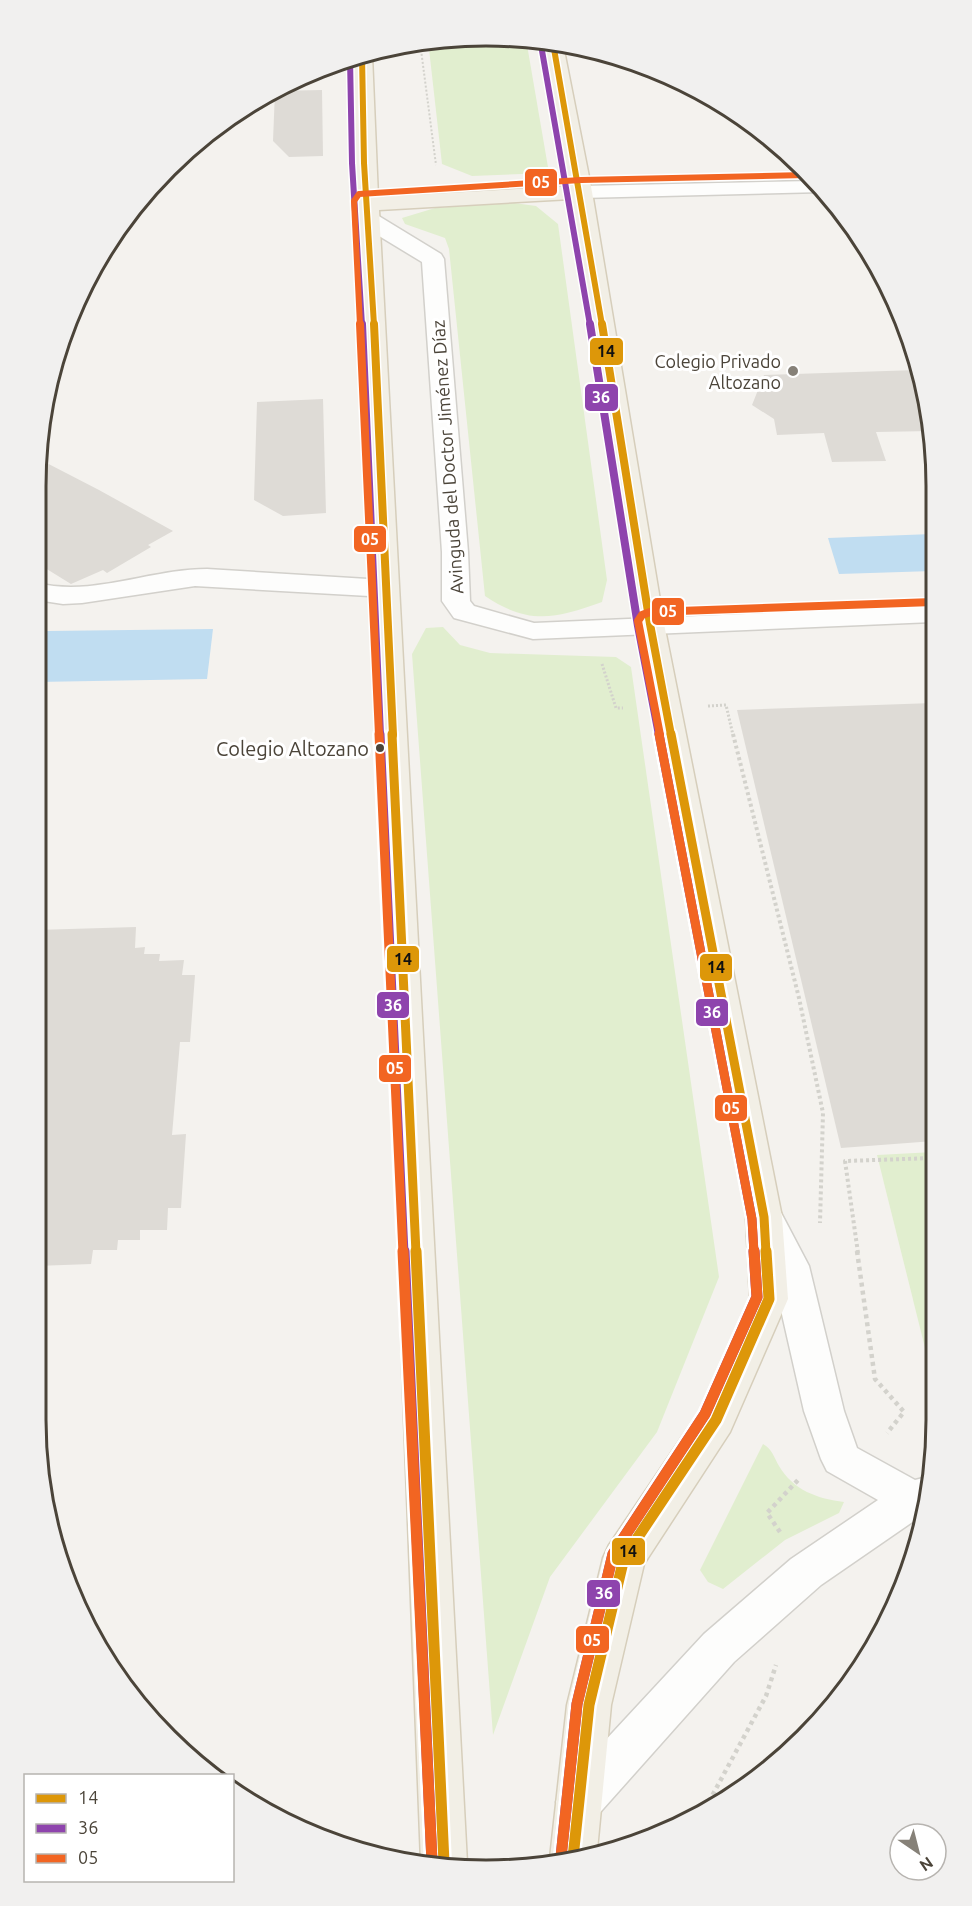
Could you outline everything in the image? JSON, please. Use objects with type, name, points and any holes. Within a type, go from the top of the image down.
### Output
[{"type":"main road","points":[[555,52],[581,192],[650,624],[765,1217],[769,1299],[716,1420],[624,1558],[589,1705],[574,1851]]},
{"type":"main road","points":[[362,64],[384,588],[444,1858]]},
{"type":"main road","points":[[367,212],[476,199],[581,192]]},
{"type":"street","points":[[581,192],[808,187]]},
{"type":"street","name":"Avinguda del Doctor Jiménez Díaz","points":[[367,212],[433,259],[455,552],[456,601],[464,612],[532,631],[650,624],[926,614]]},
{"type":"street","points":[[46,595],[76,595],[176,578],[324,587],[384,588]]},
{"type":"street","points":[[765,1217],[790,1266],[824,1411],[841,1459],[858,1469],[919,1495]]},
{"type":"street","points":[[579,1802],[719,1648],[806,1572],[919,1497]]},
{"type":"path","points":[[421,51],[435,165],[472,176],[476,199]]},
{"type":"path","points":[[591,628],[616,708],[726,705],[799,998],[823,1113],[819,1234]]},
{"type":"path","points":[[858,1469],[904,1413],[876,1379],[845,1161],[926,1158]]},
{"type":"green space","points":[[486,46],[528,48],[549,173],[472,176],[442,164],[429,50]]},
{"type":"green space","points":[[514,203],[536,206],[558,224],[607,580],[602,602],[556,615],[542,616],[515,612],[485,596],[449,249],[445,238],[405,224],[402,218],[435,208]]},
{"type":"green space","points":[[443,627],[460,645],[490,653],[616,657],[631,667],[719,1277],[657,1432],[550,1577],[493,1735],[412,654],[426,628]]},
{"type":"green space","points":[[926,1152],[926,1352],[877,1155]]},
{"type":"green space","points":[[763,1444],[771,1451],[785,1474],[799,1487],[816,1496],[844,1502],[839,1513],[785,1540],[723,1589],[708,1582],[700,1570]]},
{"type":"water","points":[[926,534],[926,571],[839,574],[828,538]]},
{"type":"water","points":[[213,629],[207,679],[46,682],[47,631]]},
{"type":"building","points":[[322,90],[323,156],[289,157],[273,141],[275,101],[295,91]]},
{"type":"building","points":[[910,370],[922,431],[876,432],[886,461],[832,462],[824,433],[777,435],[774,419],[752,405],[764,375]]},
{"type":"building","points":[[323,399],[326,513],[283,516],[254,500],[257,402]]},
{"type":"building","points":[[47,463],[173,531],[107,573],[103,570],[71,584],[46,569]]},
{"type":"building","points":[[926,703],[926,1142],[841,1148],[737,710]]},
{"type":"building","points":[[136,927],[135,948],[145,947],[144,954],[160,954],[159,961],[184,960],[182,975],[195,975],[190,1042],[180,1042],[172,1135],[186,1134],[181,1208],[168,1208],[167,1230],[140,1230],[140,1240],[118,1240],[117,1250],[93,1250],[91,1264],[46,1266],[46,930]]},
{"type":"transit line","name":"36","points":[[542,50],[573,219],[638,626],[752,1219],[757,1297],[705,1414],[613,1554],[577,1704],[561,1853]]},
{"type":"transit line","name":"14","points":[[555,52],[585,217],[650,624],[764,1217],[769,1299],[716,1420],[624,1558],[589,1705],[574,1851]]},
{"type":"transit line","name":"14","points":[[362,64],[364,163],[369,220],[444,1858]]},
{"type":"transit line","name":"36","points":[[350,68],[352,163],[357,221],[432,1856]]},
{"type":"transit line","name":"05","points":[[432,1856],[354,201],[359,194],[365,192],[581,180],[797,175]]},
{"type":"transit line","name":"05","points":[[561,1853],[577,1704],[613,1554],[705,1414],[757,1297],[752,1219],[638,621],[642,615],[650,612],[926,602]]},
{"type":"place","name":"Colegio Privado Altozano","points":[[793,371]]},
{"type":"place","name":"Colegio Altozano","points":[[380,748]]}]
